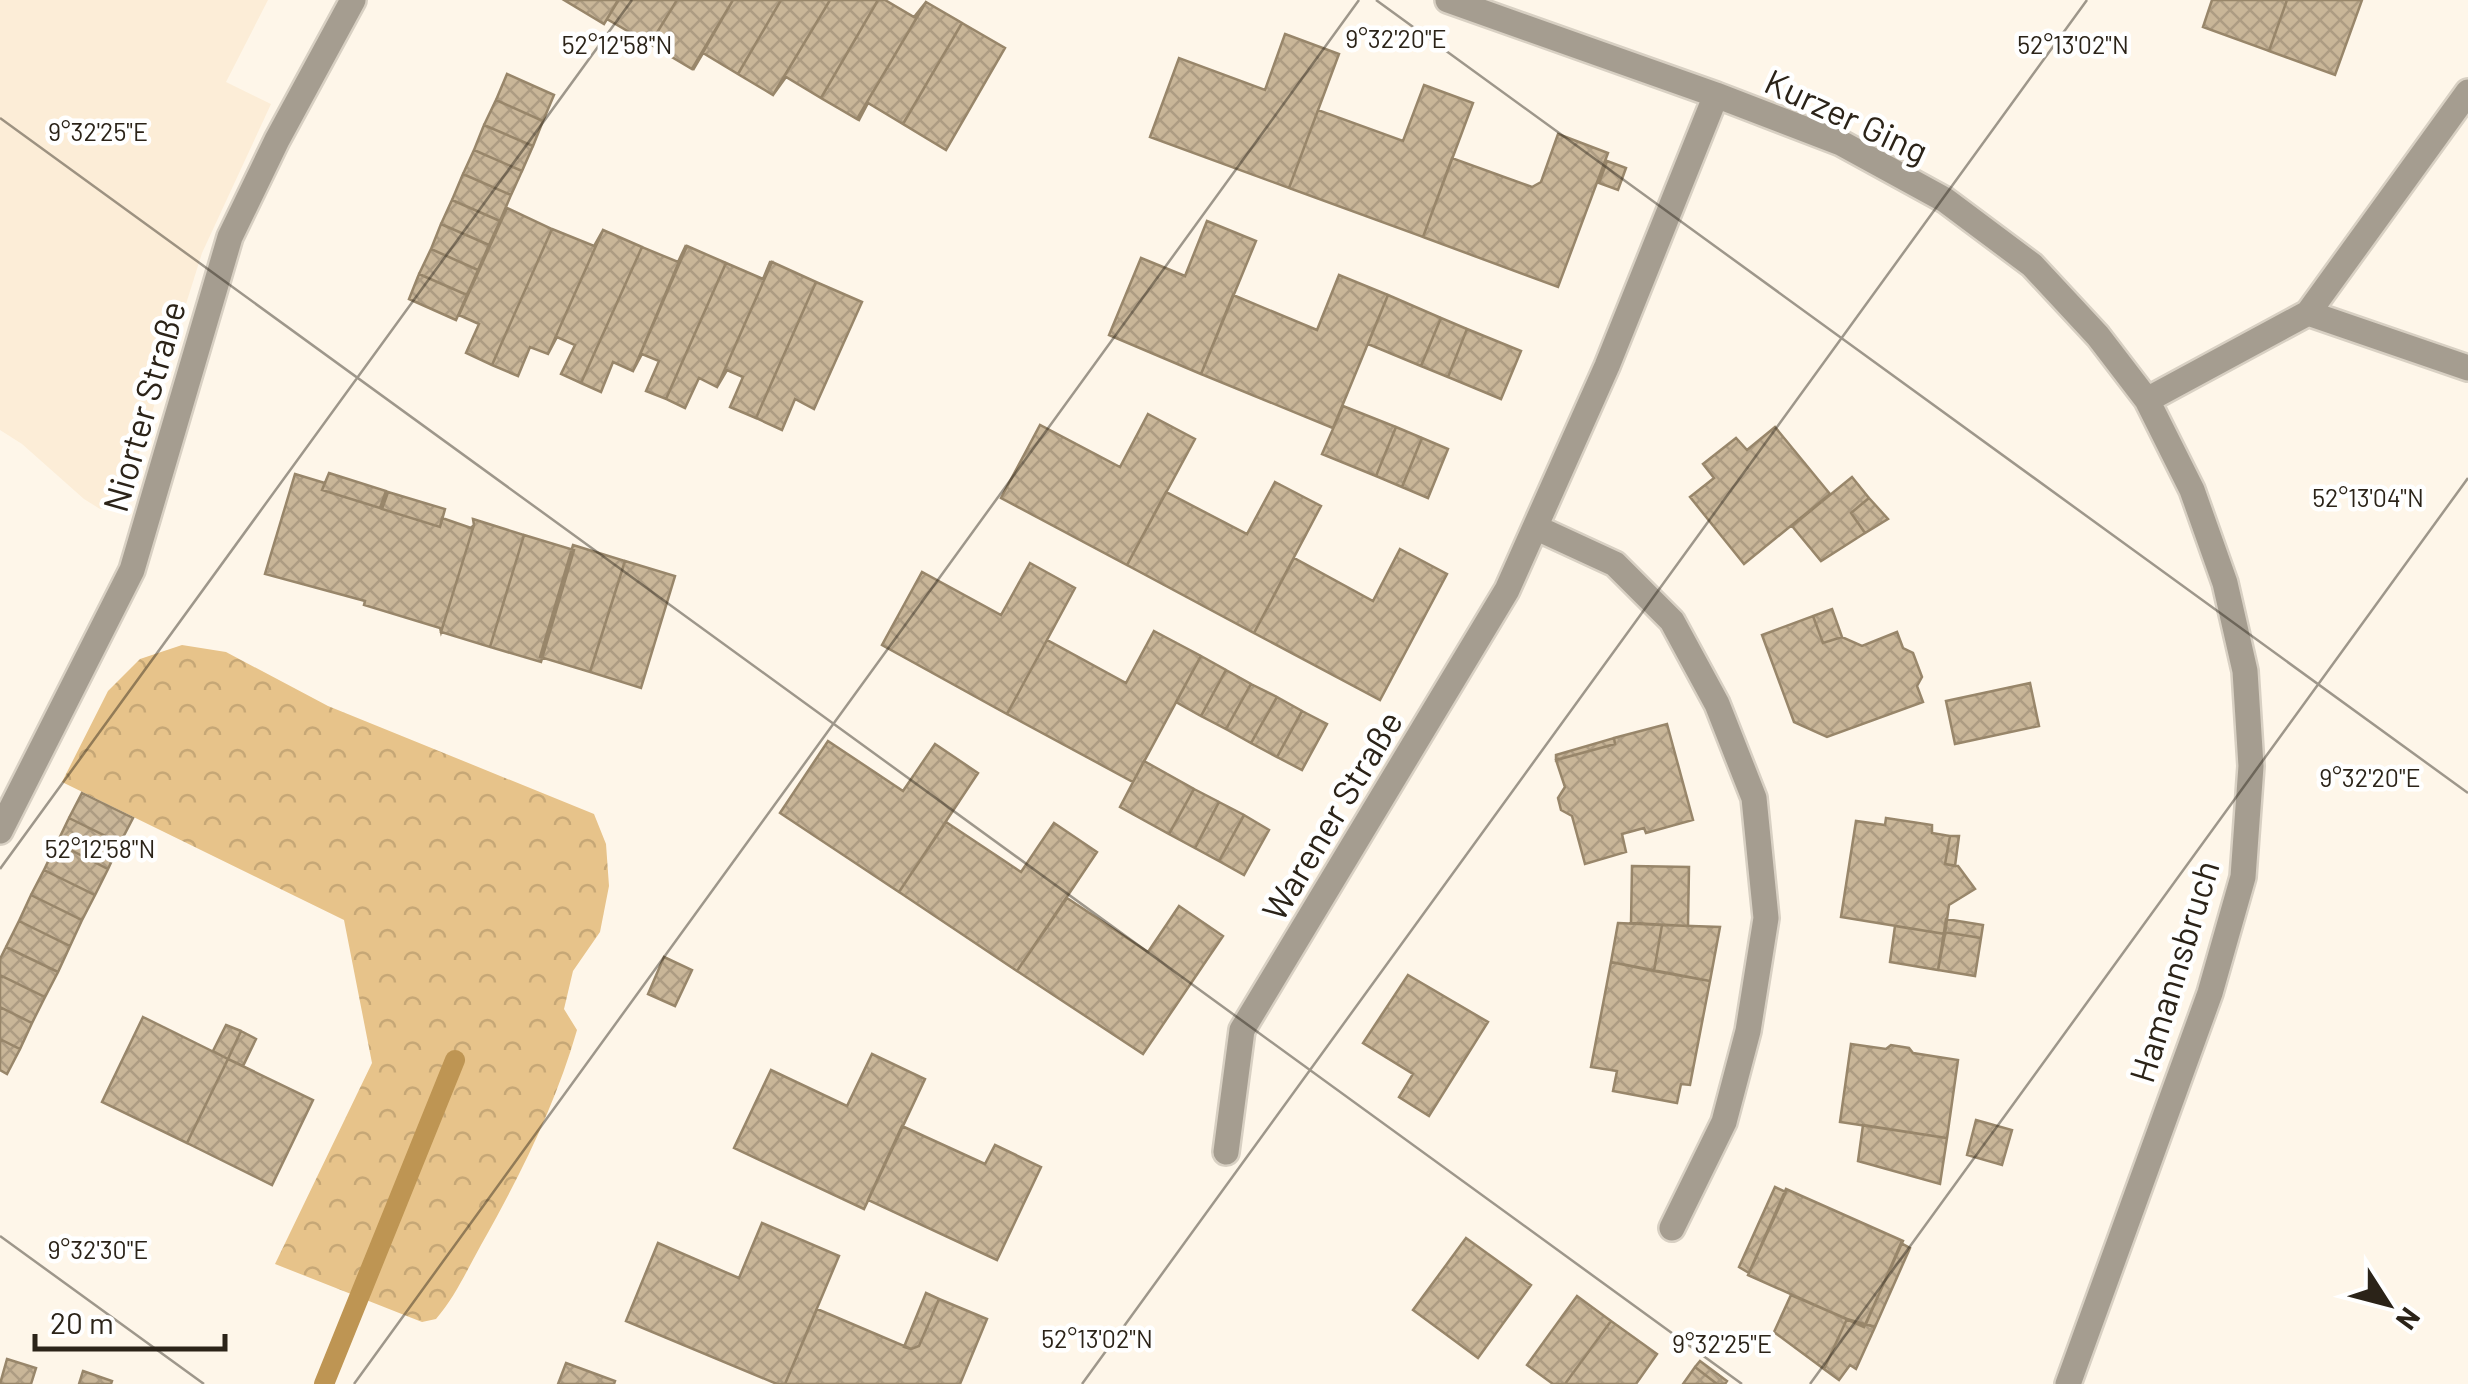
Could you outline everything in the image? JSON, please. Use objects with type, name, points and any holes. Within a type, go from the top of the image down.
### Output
[{"type":"street","name":"Niorter Straße","points":[[0,831],[132,570],[230,237],[276,140],[353,0]]},
{"type":"street","name":"Kurzer Ging","points":[[1448,0],[1716,95],[1841,144],[1944,200],[2032,264],[2098,336],[2147,400]]},
{"type":"street","points":[[2147,400],[2308,313],[2468,92]]},
{"type":"street","name":"Warener Straße","points":[[1226,1152],[1242,1030],[1506,590],[1608,366],[1716,95]]},
{"type":"street","points":[[2308,313],[2468,368]]},
{"type":"street","name":"Hamannsbruch","points":[[2068,1384],[2210,993],[2243,877],[2252,766],[2246,671],[2225,584],[2192,490],[2147,400]]},
{"type":"street","points":[[1537,528],[1614,564],[1672,620],[1718,704],[1754,798],[1766,918],[1748,1031],[1724,1122],[1672,1228]]},
{"type":"shaded area","points":[[0,0],[268,0],[226,82],[271,104],[202,253],[122,508],[100,509],[84,499],[22,444],[0,430]]},
{"type":"green space","points":[[182,645],[226,652],[328,706],[594,814],[606,844],[609,886],[600,932],[573,971],[564,1009],[577,1030],[568,1058],[523,1167],[436,1319],[422,1322],[275,1264],[372,1063],[344,920],[62,782],[108,691],[140,659]]},
{"type":"building","points":[[564,0],[617,0],[618,1],[604,24]]},
{"type":"building","points":[[618,0],[677,0],[650,44],[607,19]]},
{"type":"building","points":[[677,0],[733,0],[692,69],[650,44]]},
{"type":"building","points":[[733,0],[781,0],[738,74],[703,53],[693,70]]},
{"type":"building","points":[[781,0],[830,0],[773,95],[738,74]]},
{"type":"building","points":[[830,0],[878,0],[821,98],[786,77],[773,95]]},
{"type":"building","points":[[878,0],[914,17],[926,2],[857,119],[821,98]]},
{"type":"building","points":[[2212,0],[2287,0],[2269,51],[2203,27]]},
{"type":"building","points":[[2287,0],[2362,0],[2335,75],[2269,51]]},
{"type":"building","points":[[926,2],[962,23],[903,124],[868,103],[857,119]]},
{"type":"building","points":[[962,23],[1005,48],[946,150],[903,124]]},
{"type":"building","points":[[1285,34],[1339,54],[1289,188],[1150,137],[1179,58],[1265,90]]},
{"type":"building","points":[[507,74],[554,95],[543,121],[496,100]]},
{"type":"building","points":[[1424,85],[1473,103],[1423,237],[1289,188],[1318,110],[1403,141]]},
{"type":"building","points":[[496,100],[543,121],[533,146],[484,125]]},
{"type":"building","points":[[484,125],[533,146],[522,171],[474,150]]},
{"type":"building","points":[[1558,134],[1608,153],[1558,287],[1423,237],[1452,158],[1532,187],[1541,182]]},
{"type":"building","points":[[474,150],[522,171],[511,195],[463,174]]},
{"type":"building","points":[[1607,161],[1626,168],[1618,190],[1599,183]]},
{"type":"building","points":[[463,174],[511,195],[500,221],[452,200]]},
{"type":"building","points":[[452,200],[500,221],[489,245],[441,224]]},
{"type":"building","points":[[507,208],[552,229],[492,365],[466,353],[479,324],[459,315]]},
{"type":"building","points":[[1207,221],[1256,241],[1201,374],[1109,335],[1141,258],[1185,276]]},
{"type":"building","points":[[441,224],[489,245],[478,270],[431,249]]},
{"type":"building","points":[[552,229],[594,246],[603,230],[548,354],[530,347],[518,376],[492,365]]},
{"type":"building","points":[[603,230],[642,247],[581,383],[561,374],[575,345],[557,337],[548,354]]},
{"type":"building","points":[[686,245],[633,371],[613,362],[601,392],[581,383],[642,247],[678,262]]},
{"type":"building","points":[[687,246],[726,263],[666,399],[646,391],[659,361],[642,354],[633,371]]},
{"type":"building","points":[[431,249],[478,270],[467,295],[419,274]]},
{"type":"building","points":[[772,262],[717,387],[699,378],[685,408],[666,399],[726,263],[763,279]]},
{"type":"building","points":[[772,262],[816,282],[756,418],[730,407],[743,377],[727,370],[717,387]]},
{"type":"building","points":[[419,274],[467,295],[456,320],[409,299]]},
{"type":"building","points":[[1339,275],[1388,295],[1333,428],[1201,374],[1233,295],[1317,330]]},
{"type":"building","points":[[816,282],[862,302],[814,409],[795,399],[782,430],[756,418]]},
{"type":"building","points":[[1388,295],[1441,318],[1421,366],[1368,344]]},
{"type":"building","points":[[1441,318],[1467,329],[1448,377],[1421,366]]},
{"type":"building","points":[[1467,329],[1521,351],[1501,399],[1448,377]]},
{"type":"building","points":[[1343,406],[1396,427],[1376,476],[1322,454]]},
{"type":"building","points":[[1148,414],[1195,439],[1127,565],[1001,498],[1040,425],[1120,467]]},
{"type":"building","points":[[1396,427],[1422,438],[1402,487],[1376,476]]},
{"type":"building","points":[[1775,427],[1830,494],[1744,564],[1690,497],[1714,478],[1703,464],[1736,438],[1747,450]]},
{"type":"building","points":[[1422,438],[1448,449],[1428,498],[1402,487]]},
{"type":"building","points":[[329,473],[386,491],[380,508],[322,490]]},
{"type":"building","points":[[295,474],[325,483],[322,490],[380,508],[387,495],[382,509],[440,527],[442,518],[471,528],[474,525],[441,632],[440,628],[364,605],[365,601],[265,574]]},
{"type":"building","points":[[1852,477],[1869,498],[1851,513],[1865,533],[1821,561],[1792,526]]},
{"type":"building","points":[[1275,482],[1321,506],[1254,633],[1127,565],[1166,492],[1247,534]]},
{"type":"building","points":[[388,492],[445,509],[440,527],[382,509]]},
{"type":"building","points":[[1869,498],[1888,519],[1865,533],[1851,513]]},
{"type":"building","points":[[473,519],[524,535],[490,647],[441,632]]},
{"type":"building","points":[[524,535],[574,550],[541,662],[490,647]]},
{"type":"building","points":[[573,545],[625,561],[590,672],[540,657]]},
{"type":"building","points":[[1400,549],[1447,574],[1380,700],[1254,633],[1294,558],[1373,601]]},
{"type":"building","points":[[625,561],[675,576],[641,688],[590,672]]},
{"type":"building","points":[[1030,563],[1075,588],[1007,714],[882,645],[922,572],[1001,615]]},
{"type":"building","points":[[1832,609],[1842,637],[1823,643],[1813,616]]},
{"type":"building","points":[[1813,616],[1823,643],[1842,637],[1862,646],[1897,632],[1903,648],[1913,653],[1922,677],[1917,686],[1923,702],[1827,737],[1794,722],[1762,635]]},
{"type":"building","points":[[1154,631],[1201,656],[1133,782],[1007,714],[1047,640],[1126,683]]},
{"type":"building","points":[[1201,656],[1226,670],[1201,716],[1176,702]]},
{"type":"building","points":[[1226,670],[1251,684],[1226,729],[1201,716]]},
{"type":"building","points":[[2030,683],[2039,726],[1955,744],[1946,701]]},
{"type":"building","points":[[1251,684],[1277,697],[1251,743],[1226,729]]},
{"type":"building","points":[[1277,697],[1302,711],[1277,757],[1251,743]]},
{"type":"building","points":[[1302,711],[1327,724],[1302,770],[1277,757]]},
{"type":"building","points":[[1667,724],[1693,820],[1646,833],[1644,828],[1622,834],[1626,852],[1585,864],[1572,816],[1561,810],[1558,798],[1565,787],[1556,760],[1615,744],[1614,738]]},
{"type":"building","points":[[1614,738],[1615,744],[1556,760],[1556,755]]},
{"type":"building","points":[[828,741],[903,791],[935,744],[978,773],[899,892],[780,813]]},
{"type":"building","points":[[1144,761],[1194,789],[1169,834],[1120,807]]},
{"type":"building","points":[[1194,789],[1219,802],[1195,848],[1169,834]]},
{"type":"building","points":[[82,793],[133,818],[120,843],[69,818]]},
{"type":"building","points":[[1219,802],[1244,815],[1219,861],[1195,848]]},
{"type":"building","points":[[1244,815],[1269,830],[1244,875],[1219,861]]},
{"type":"building","points":[[69,818],[120,843],[108,869],[57,843]]},
{"type":"building","points":[[1886,818],[1932,825],[1932,833],[1950,836],[1945,864],[1958,866],[1975,889],[1949,905],[1945,934],[1841,917],[1856,821],[1885,825]]},
{"type":"building","points":[[946,822],[1021,872],[1054,823],[1097,852],[1017,971],[899,892]]},
{"type":"building","points":[[1950,836],[1959,836],[1955,866],[1945,864]]},
{"type":"building","points":[[57,843],[108,869],[95,895],[44,870]]},
{"type":"building","points":[[1632,866],[1689,867],[1688,926],[1631,923]]},
{"type":"building","points":[[44,870],[95,895],[82,920],[31,895]]},
{"type":"building","points":[[31,895],[82,920],[70,946],[19,921]]},
{"type":"building","points":[[1067,898],[1148,952],[1179,906],[1223,936],[1143,1054],[1017,971]]},
{"type":"building","points":[[1946,919],[1983,925],[1981,938],[1944,932]]},
{"type":"building","points":[[19,921],[70,946],[58,972],[6,947]]},
{"type":"building","points":[[1618,923],[1662,925],[1654,971],[1611,962]]},
{"type":"building","points":[[1662,925],[1720,927],[1710,981],[1654,971]]},
{"type":"building","points":[[1895,926],[1945,934],[1938,970],[1890,962]]},
{"type":"building","points":[[1944,932],[1981,938],[1975,976],[1938,970]]},
{"type":"building","points":[[6,947],[58,972],[45,997],[0,975],[0,959]]},
{"type":"building","points":[[664,957],[692,970],[675,1006],[648,994]]},
{"type":"building","points":[[1611,962],[1710,981],[1690,1085],[1681,1084],[1677,1103],[1613,1091],[1617,1071],[1591,1067]]},
{"type":"building","points":[[0,975],[45,997],[32,1023],[0,1007]]},
{"type":"building","points":[[1408,975],[1488,1022],[1429,1116],[1399,1097],[1413,1074],[1363,1043]]},
{"type":"building","points":[[0,1007],[32,1023],[20,1049],[0,1039]]},
{"type":"building","points":[[143,1017],[228,1059],[187,1143],[102,1102]]},
{"type":"building","points":[[226,1025],[241,1031],[228,1059],[213,1051]]},
{"type":"building","points":[[241,1031],[256,1039],[243,1066],[228,1059]]},
{"type":"building","points":[[0,1039],[20,1049],[7,1074],[0,1070]]},
{"type":"building","points":[[1851,1044],[1886,1049],[1891,1045],[1909,1048],[1913,1053],[1958,1060],[1947,1138],[1840,1122]]},
{"type":"building","points":[[872,1054],[925,1079],[864,1209],[734,1148],[771,1070],[847,1106]]},
{"type":"building","points":[[228,1059],[313,1100],[272,1185],[187,1143]]},
{"type":"building","points":[[1976,1120],[2012,1130],[2002,1165],[1967,1155]]},
{"type":"building","points":[[1863,1125],[1947,1138],[1940,1184],[1858,1161]]},
{"type":"building","points":[[902,1126],[985,1164],[995,1145],[1041,1167],[997,1260],[868,1200]]},
{"type":"building","points":[[1775,1187],[1786,1192],[1749,1273],[1739,1267]]},
{"type":"building","points":[[1786,1189],[1903,1241],[1864,1327],[1748,1275]]},
{"type":"building","points":[[762,1223],[839,1256],[785,1384],[626,1321],[658,1243],[739,1278]]},
{"type":"building","points":[[1466,1238],[1531,1285],[1478,1358],[1413,1310]]},
{"type":"building","points":[[1901,1243],[1910,1248],[1875,1327],[1866,1324]]},
{"type":"building","points":[[926,1293],[939,1299],[919,1346],[904,1347]]},
{"type":"building","points":[[1791,1295],[1847,1319],[1824,1369],[1774,1332]]},
{"type":"building","points":[[1577,1296],[1611,1321],[1565,1384],[1553,1384],[1527,1365]]},
{"type":"building","points":[[939,1299],[987,1319],[960,1384],[785,1384],[817,1309],[911,1349],[919,1346]]},
{"type":"building","points":[[1847,1319],[1875,1327],[1856,1369],[1850,1365],[1839,1380],[1824,1369]]},
{"type":"building","points":[[1611,1321],[1657,1354],[1636,1384],[1565,1384]]},
{"type":"building","points":[[7,1359],[36,1368],[31,1384],[0,1384]]},
{"type":"building","points":[[1700,1361],[1727,1381],[1725,1384],[1717,1384],[1695,1367]]},
{"type":"building","points":[[566,1363],[615,1381],[614,1384],[558,1384]]},
{"type":"building","points":[[1695,1367],[1717,1384],[1683,1384]]},
{"type":"building","points":[[83,1371],[112,1381],[111,1384],[79,1384]]},
{"type":"waterway","points":[[324,1384],[455,1060]]}]
